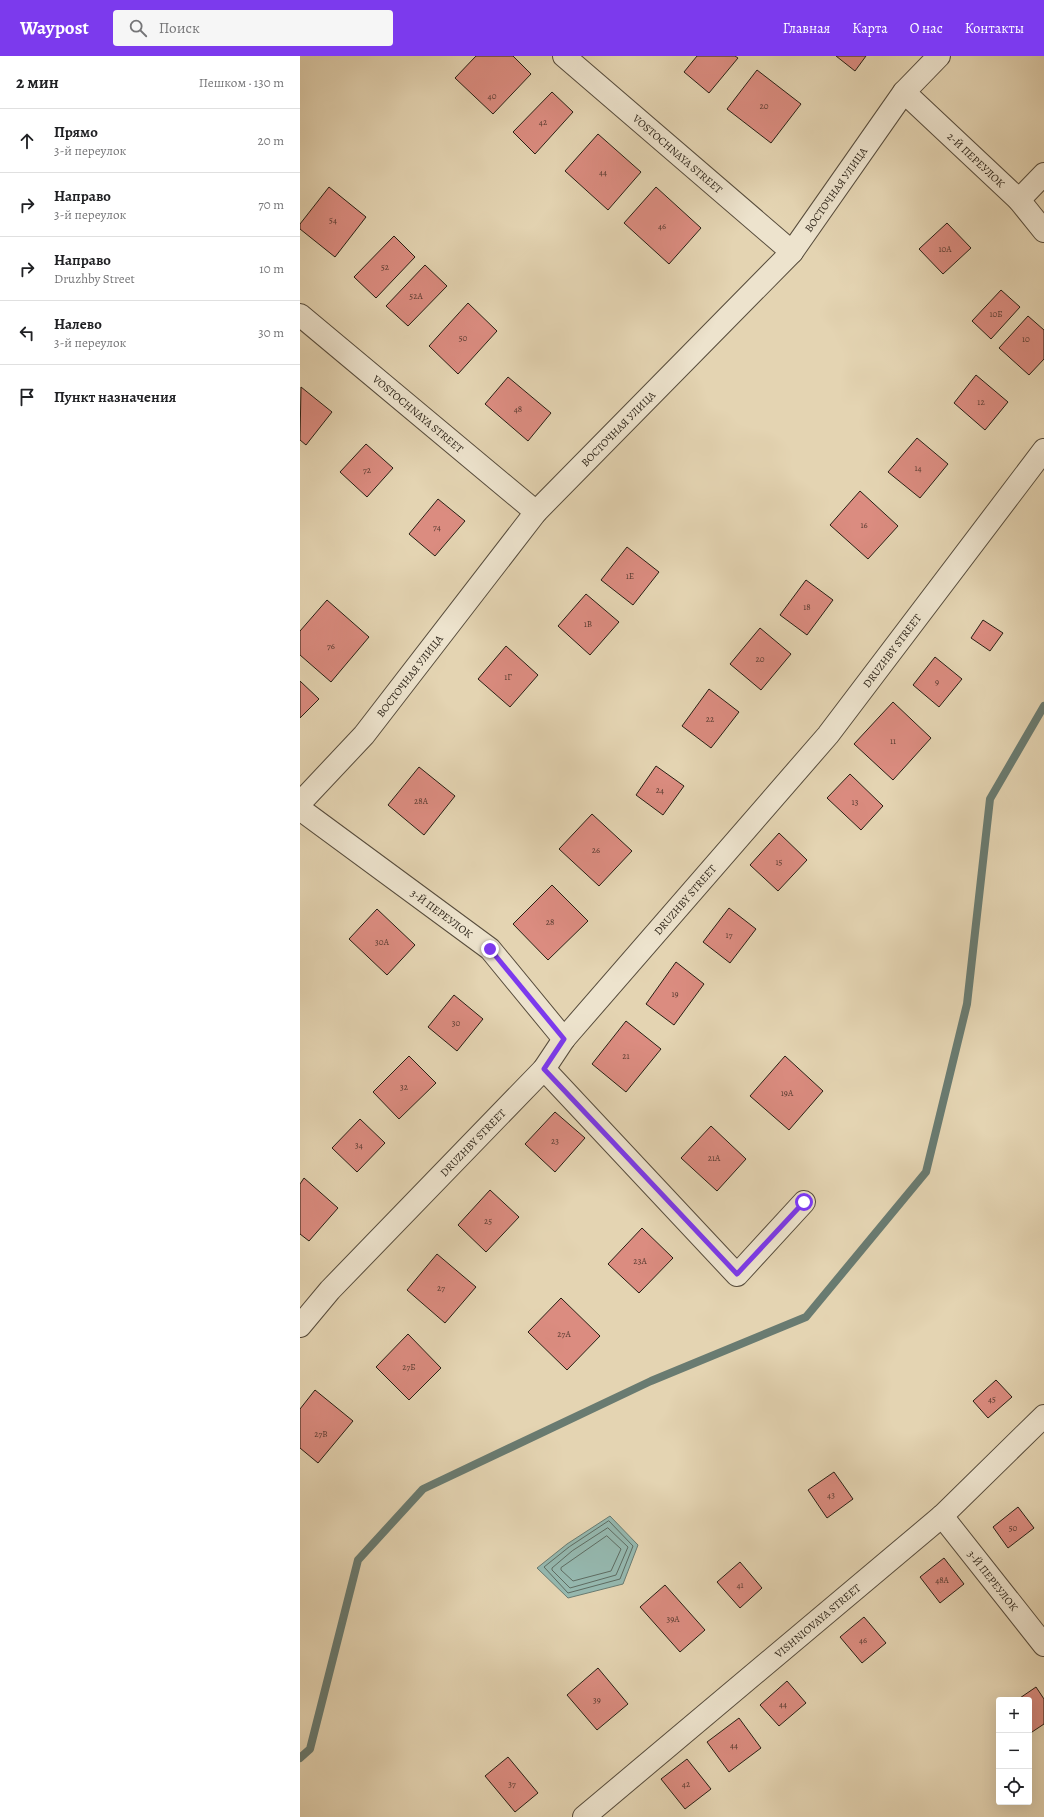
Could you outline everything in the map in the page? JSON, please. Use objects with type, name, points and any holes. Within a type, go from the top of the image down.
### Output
[{"type":"street","name":"VOSTOCHNAYA STREET","points":[[564,56],[792,252]]},
{"type":"street","name":"ВОСТОЧНАЯ УЛИЦА","points":[[300,804],[364,735],[536,512],[792,252],[904,92],[939,56]]},
{"type":"street","name":"2-Й ПЕРЕУЛОК","points":[[904,92],[1020,200],[1044,231]]},
{"type":"street","points":[[1020,200],[1044,174]]},
{"type":"street","name":"VOSTOCHNAYA STREET","points":[[300,315],[536,512]]},
{"type":"street","name":"DRUZHBY STREET","points":[[300,1326],[330,1290],[544,1069],[564,1039],[828,735],[1044,450]]},
{"type":"street","name":"3-Й ПЕРЕУЛОК","points":[[300,809],[490,949],[564,1039]]},
{"type":"street","points":[[544,1069],[737,1274],[804,1202]]},
{"type":"street","name":"VISHNIOVAYA STREET","points":[[584,1817],[942,1516],[1044,1416]]},
{"type":"street","name":"3-Й ПЕРЕУЛОК","points":[[942,1516],[1044,1645]]},
{"type":"water","points":[[610,1516],[638,1545],[623,1584],[568,1598],[537,1568],[567,1544]]},
{"type":"building","points":[[476,56],[513,56],[531,74],[493,114],[455,78]]},
{"type":"building","points":[[697,56],[735,56],[738,58],[709,93],[684,72]]},
{"type":"building","points":[[836,56],[866,56],[855,71]]},
{"type":"building","points":[[757,70],[801,104],[771,143],[727,109]]},
{"type":"building","points":[[552,92],[573,112],[535,154],[513,132]]},
{"type":"building","points":[[598,134],[641,172],[608,210],[565,171]]},
{"type":"building","points":[[329,187],[366,217],[335,257],[300,229],[300,224]]},
{"type":"building","points":[[656,187],[701,228],[669,264],[624,223]]},
{"type":"building","points":[[947,223],[971,248],[943,274],[919,249]]},
{"type":"building","points":[[394,236],[415,257],[376,298],[354,277]]},
{"type":"building","points":[[425,265],[447,286],[408,326],[386,306]]},
{"type":"building","points":[[1001,290],[1020,307],[991,339],[972,321]]},
{"type":"building","points":[[468,303],[497,331],[458,374],[429,346]]},
{"type":"building","points":[[1028,316],[1044,330],[1044,359],[1029,375],[999,348]]},
{"type":"building","points":[[976,375],[1008,402],[985,430],[954,403]]},
{"type":"building","points":[[508,377],[551,413],[528,441],[485,404]]},
{"type":"building","points":[[301,387],[332,412],[306,445],[300,440]]},
{"type":"building","points":[[917,438],[948,464],[920,498],[888,472]]},
{"type":"building","points":[[366,444],[393,468],[367,497],[340,472]]},
{"type":"building","points":[[860,491],[898,526],[868,559],[830,525]]},
{"type":"building","points":[[438,499],[465,521],[435,556],[409,534]]},
{"type":"building","points":[[627,547],[659,572],[633,605],[601,580]]},
{"type":"building","points":[[806,580],[833,600],[807,635],[780,615]]},
{"type":"building","points":[[586,594],[619,622],[590,655],[558,626]]},
{"type":"building","points":[[327,600],[369,637],[331,682],[300,655],[300,631]]},
{"type":"building","points":[[983,620],[1003,633],[990,651],[971,638]]},
{"type":"building","points":[[760,628],[791,654],[761,690],[730,664]]},
{"type":"building","points":[[506,646],[538,675],[510,707],[478,679]]},
{"type":"building","points":[[935,657],[962,679],[939,707],[913,685]]},
{"type":"building","points":[[300,681],[319,699],[300,718]]},
{"type":"building","points":[[709,689],[739,712],[711,748],[682,726]]},
{"type":"building","points":[[893,702],[931,738],[893,780],[854,744]]},
{"type":"building","points":[[656,766],[684,786],[663,815],[636,795]]},
{"type":"building","points":[[419,767],[455,796],[424,835],[388,805]]},
{"type":"building","points":[[850,774],[883,806],[861,830],[827,798]]},
{"type":"building","points":[[592,814],[632,851],[599,886],[559,849]]},
{"type":"building","points":[[779,833],[807,860],[778,891],[750,865]]},
{"type":"building","points":[[552,885],[588,921],[548,960],[513,924]]},
{"type":"building","points":[[729,908],[756,929],[730,963],[703,942]]},
{"type":"building","points":[[377,909],[415,945],[387,975],[349,939]]},
{"type":"building","points":[[676,962],[704,984],[674,1025],[646,1004]]},
{"type":"building","points":[[454,995],[483,1019],[457,1051],[428,1027]]},
{"type":"building","points":[[626,1021],[661,1049],[626,1092],[592,1064]]},
{"type":"building","points":[[409,1056],[436,1083],[399,1119],[373,1092]]},
{"type":"building","points":[[785,1056],[823,1091],[789,1130],[750,1096]]},
{"type":"building","points":[[555,1112],[585,1138],[555,1172],[525,1144]]},
{"type":"building","points":[[360,1119],[385,1143],[357,1172],[332,1148]]},
{"type":"building","points":[[711,1126],[746,1159],[717,1191],[681,1158]]},
{"type":"building","points":[[304,1178],[338,1208],[309,1241],[300,1234],[300,1184]]},
{"type":"building","points":[[490,1190],[519,1217],[486,1252],[458,1225]]},
{"type":"building","points":[[642,1228],[673,1258],[639,1293],[608,1264]]},
{"type":"building","points":[[437,1254],[476,1287],[445,1323],[407,1290]]},
{"type":"building","points":[[561,1298],[600,1336],[567,1370],[528,1332]]},
{"type":"building","points":[[408,1334],[441,1368],[409,1400],[376,1367]]},
{"type":"building","points":[[996,1380],[1012,1397],[988,1418],[973,1401]]},
{"type":"building","points":[[315,1390],[353,1421],[318,1463],[300,1448],[300,1409]]},
{"type":"building","points":[[834,1472],[853,1499],[827,1518],[808,1490]]},
{"type":"building","points":[[1018,1507],[1034,1528],[1008,1548],[993,1527]]},
{"type":"building","points":[[944,1558],[964,1584],[940,1603],[920,1577]]},
{"type":"building","points":[[740,1562],[762,1588],[740,1608],[717,1582]]},
{"type":"building","points":[[665,1585],[705,1630],[680,1652],[640,1607]]},
{"type":"building","points":[[864,1617],[886,1643],[862,1663],[840,1637]]},
{"type":"building","points":[[598,1668],[628,1704],[597,1730],[567,1695]]},
{"type":"building","points":[[787,1681],[806,1703],[779,1726],[760,1705]]},
{"type":"building","points":[[1036,1687],[1044,1699],[1044,1724],[1032,1732],[1032,1697],[1021,1697]]},
{"type":"building","points":[[739,1718],[761,1748],[729,1772],[707,1742]]},
{"type":"building","points":[[508,1757],[538,1793],[515,1812],[485,1776]]},
{"type":"building","points":[[687,1759],[711,1789],[685,1809],[661,1779]]},
{"type":"waterway","points":[[300,1758],[310,1749],[358,1560],[423,1489],[651,1381],[806,1317],[926,1172],[967,1004],[990,799],[1044,706]]},
{"type":"route","points":[[490,949],[564,1039],[544,1069],[737,1274],[804,1202]]}]
